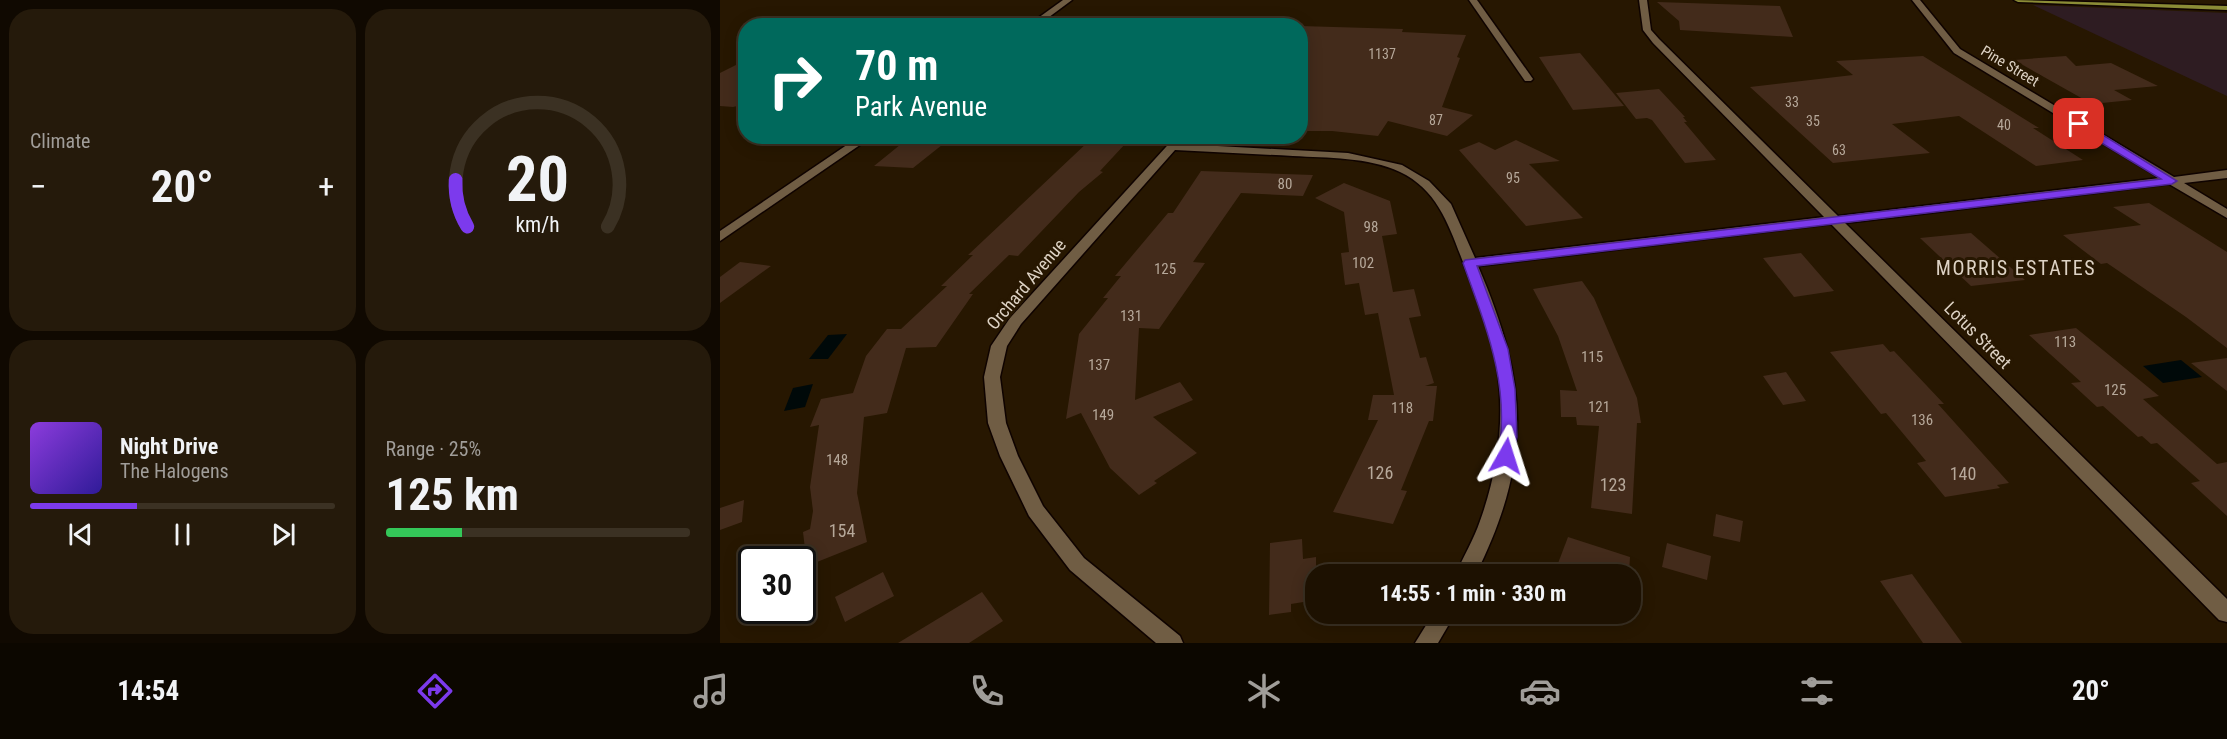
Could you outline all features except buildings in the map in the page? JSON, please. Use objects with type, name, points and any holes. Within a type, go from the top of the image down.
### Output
[{"type":"main road","points":[[2018,0],[2227,8]]},
{"type":"street","points":[[1042,18],[1068,0]]},
{"type":"street","points":[[1473,0],[1528,79]]},
{"type":"street","name":"Lotus Street","points":[[1643,0],[1647,30],[1656,41],[2227,613]]},
{"type":"street","name":"Pine Street","points":[[1916,0],[1957,51],[2227,214]]},
{"type":"street","points":[[720,237],[855,144]]},
{"type":"street","name":"Orchard Avenue","points":[[1172,643],[1077,564],[1036,511],[1009,456],[997,423],[992,377],[999,346],[1015,321],[1176,144]]},
{"type":"street","points":[[1202,144],[1374,160],[1398,167],[1433,188],[1447,207],[1501,349],[1508,389],[1509,437],[1499,493],[1481,548],[1472,564]]},
{"type":"street","points":[[1469,263],[2227,174]]},
{"type":"street","points":[[1426,643],[1438,624]]},
{"type":"shaded area","points":[[2033,5],[2227,13],[2227,96]]},
{"type":"shaded area","points":[[847,334],[828,359],[809,359],[828,335]]},
{"type":"shaded area","points":[[2181,360],[2202,377],[2163,383],[2143,366]]},
{"type":"shaded area","points":[[813,384],[805,407],[784,411],[793,388]]},
{"type":"district","name":"MORRIS ESTATES","points":[[2016,268]]},
{"type":"route","points":[[1506,456],[1509,437],[1508,389],[1501,349],[1469,263],[2172,181],[2079,124]]}]
